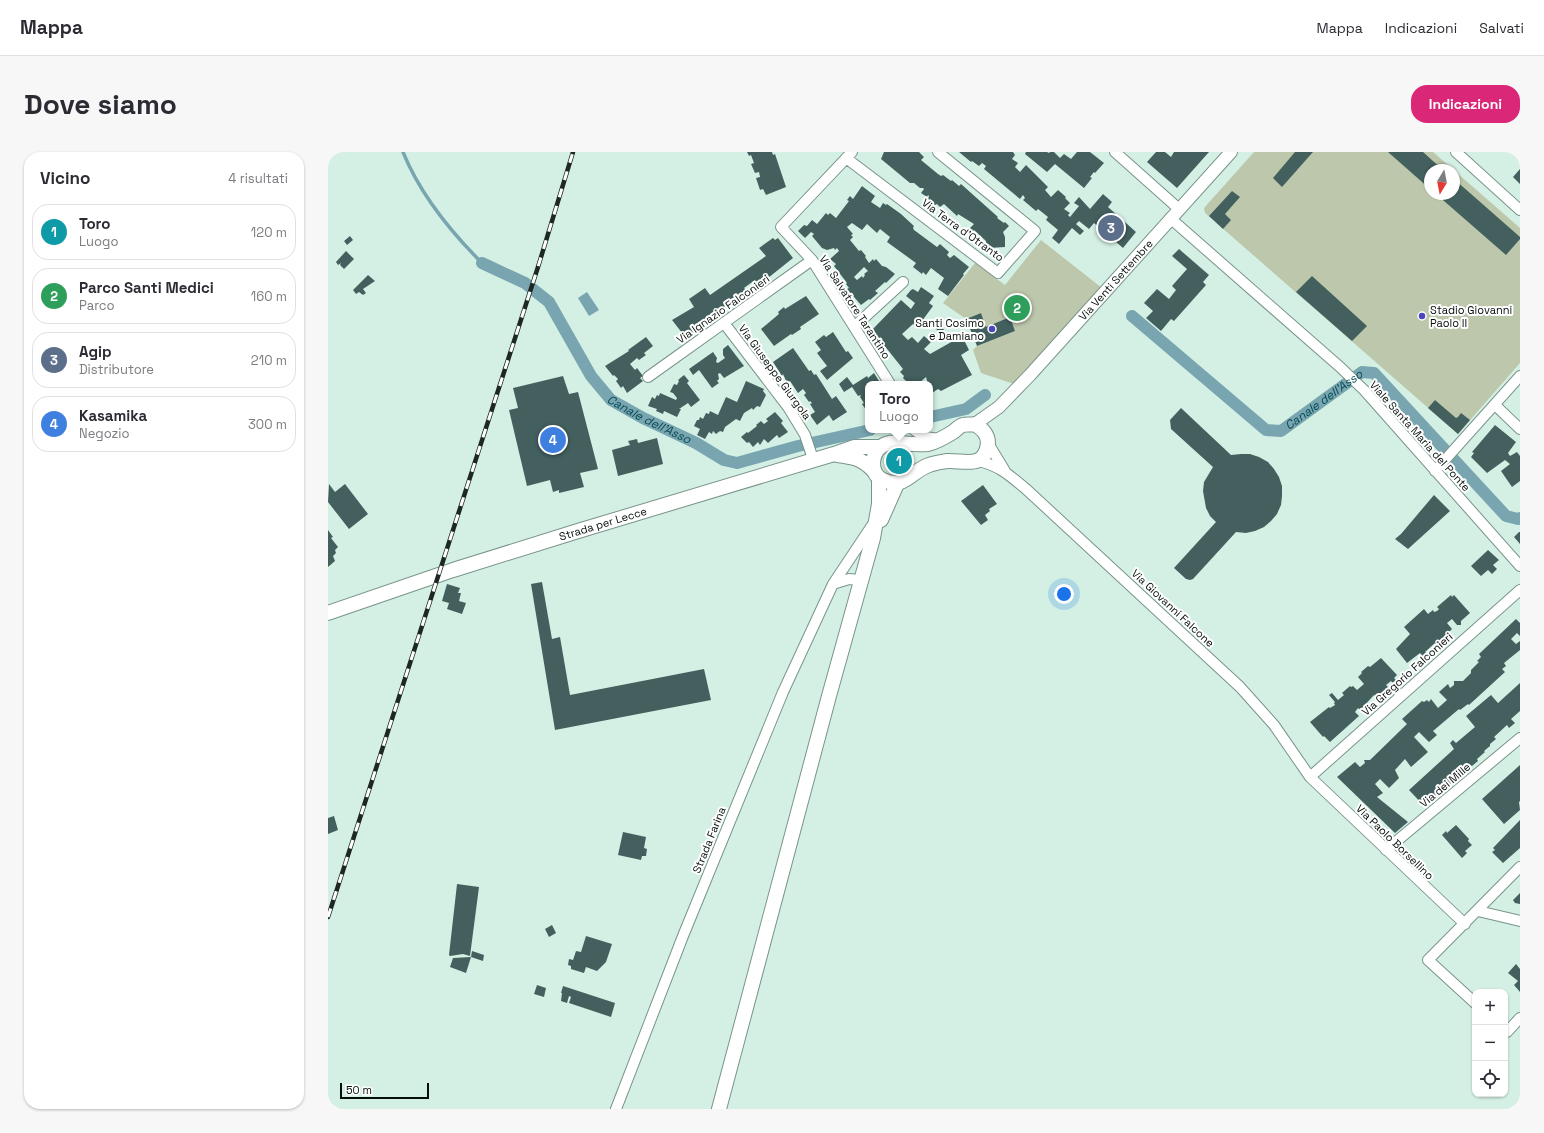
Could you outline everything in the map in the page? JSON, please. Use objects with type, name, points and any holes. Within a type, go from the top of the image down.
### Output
[{"type":"main road","points":[[834,454],[855,457],[865,462],[886,482],[897,484],[907,480],[917,471],[929,465],[947,461],[970,463],[978,461],[983,456],[987,439],[981,428],[975,424]]},
{"type":"main road","name":"Strada per Lecce","points":[[328,613],[453,570],[812,455],[834,454],[854,447],[879,447],[889,442],[917,445],[929,444],[962,425],[975,424]]},
{"type":"main road","points":[[873,538],[879,504],[874,458],[879,447]]},
{"type":"main road","points":[[719,1109],[860,580],[873,538],[897,484]]},
{"type":"street","name":"Via Terra d'Otranto","points":[[849,155],[998,273],[1035,232],[938,152]]},
{"type":"street","points":[[1115,152],[1179,209]]},
{"type":"street","name":"Via Venti Settembre","points":[[975,424],[999,407],[1231,152]]},
{"type":"street","points":[[1456,152],[1520,210]]},
{"type":"street","name":"Via Salvatore Tarantino","points":[[849,155],[781,227],[812,260],[888,381]]},
{"type":"street","name":"Viale Santa Maria del Ponte","points":[[1170,218],[1340,367],[1364,390],[1439,468],[1520,566]]},
{"type":"street","name":"Via Ignazio Falconieri","points":[[648,377],[812,260]]},
{"type":"street","points":[[854,327],[903,282]]},
{"type":"street","name":"Via Giuseppe Giurgola","points":[[724,323],[788,407],[805,435],[812,455]]},
{"type":"street","points":[[1439,468],[1520,376]]},
{"type":"street","points":[[1495,405],[1520,429]]},
{"type":"street","name":"Via Venti Settembre","points":[[987,439],[991,421],[999,407]]},
{"type":"street","points":[[919,433],[925,437],[939,439]]},
{"type":"street","name":"Via Giovanni Falcone","points":[[987,439],[1005,470],[1240,687],[1274,725],[1310,777]]},
{"type":"street","name":"Via Giovanni Falcone","points":[[978,461],[991,464],[1005,470]]},
{"type":"street","name":"Strada Farina","points":[[616,1109],[683,936],[783,692],[833,584],[876,520]]},
{"type":"street","points":[[833,584],[849,579],[860,580]]},
{"type":"street","name":"Via Gregorio Falconieri","points":[[1310,777],[1520,590]]},
{"type":"street","name":"Via dei Mille","points":[[1386,850],[1520,738]]},
{"type":"street","name":"Via Paolo Borsellino","points":[[1310,777],[1464,924]]},
{"type":"street","points":[[1472,1000],[1428,960],[1520,867]]},
{"type":"street","points":[[1478,911],[1520,921]]},
{"type":"street","points":[[1508,1031],[1520,1018]]},
{"type":"green space","name":"Stadio Giovanni Paolo II","points":[[1254,152],[1433,152],[1447,164],[1424,164],[1424,200],[1460,200],[1460,175],[1520,228],[1520,363],[1458,434],[1205,213],[1204,208]]},
{"type":"green space","points":[[1041,240],[1102,288],[1014,384],[981,373],[973,350],[977,346],[1015,331],[1010,317],[986,327],[981,313],[966,319],[943,303],[975,263],[1005,285]]},
{"type":"water","points":[[587,292],[599,310],[589,316],[578,298]]},
{"type":"building","points":[[747,152],[772,152],[773,155],[775,154],[786,187],[766,195],[763,189],[760,190],[756,178],[760,177],[759,172],[755,173],[751,164],[754,163],[751,155],[749,156]]},
{"type":"building","points":[[884,152],[919,152],[924,157],[921,160],[938,174],[941,176],[943,175],[951,181],[952,180],[959,186],[961,184],[998,217],[997,218],[1009,226],[1003,232],[1005,237],[1005,247],[989,248],[989,244],[986,245],[986,241],[974,230],[971,233],[968,230],[974,224],[958,214],[957,216],[944,204],[940,207],[937,204],[935,205],[928,199],[928,195],[927,197],[921,193],[924,189],[923,188],[920,188],[914,183],[910,183],[881,159]]},
{"type":"building","points":[[959,152],[1013,152],[1015,155],[1012,159],[1018,163],[1015,167],[1020,172],[1026,165],[1048,187],[1045,190],[1051,197],[1058,190],[1066,197],[1065,198],[1070,203],[1064,209],[1070,213],[1068,215],[1070,217],[1079,206],[1074,203],[1079,197],[1090,209],[1103,194],[1112,202],[1108,207],[1136,232],[1123,248],[1094,223],[1089,229],[1079,221],[1076,224],[1084,231],[1080,235],[1072,228],[1059,244],[1052,238],[1058,230],[1046,220],[1048,217],[1038,209],[1036,211],[1023,200],[1025,198],[1023,195],[1020,199],[984,169],[986,166],[982,163],[979,166],[972,161],[971,162]]},
{"type":"building","points":[[1026,152],[1054,152],[1060,158],[1064,154],[1071,159],[1077,152],[1090,152],[1104,163],[1090,177],[1092,178],[1084,188],[1055,164],[1047,172],[1025,154]]},
{"type":"building","points":[[1156,152],[1165,152],[1171,157],[1174,152],[1209,152],[1177,188],[1147,162]]},
{"type":"building","points":[[1295,152],[1313,152],[1282,187],[1273,178]]},
{"type":"building","points":[[1388,152],[1423,152],[1436,164],[1424,164],[1424,184]]},
{"type":"building","points":[[1520,169],[1520,184],[1513,177]]},
{"type":"building","points":[[1460,184],[1520,237],[1520,239],[1506,255],[1443,200],[1460,200]]},
{"type":"building","points":[[862,186],[875,196],[871,202],[880,208],[883,203],[886,205],[887,204],[914,226],[914,230],[937,247],[940,244],[949,252],[947,255],[950,258],[954,255],[969,267],[948,296],[938,289],[944,278],[931,268],[926,275],[923,272],[922,274],[913,267],[916,263],[887,242],[890,237],[880,229],[877,233],[867,224],[862,230],[852,223],[847,227],[853,234],[851,235],[853,237],[850,240],[859,251],[861,250],[866,256],[865,257],[869,263],[873,259],[874,261],[876,259],[882,266],[886,267],[895,274],[875,291],[878,293],[861,305],[847,289],[849,288],[846,284],[847,283],[834,266],[836,264],[830,259],[839,251],[837,248],[835,250],[834,248],[827,250],[822,248],[812,236],[814,234],[811,232],[805,238],[798,231],[804,225],[807,226],[812,220],[817,224],[826,213],[828,215],[830,213],[836,218],[849,201],[847,200],[850,196],[853,199]],"holes":[[[864,267],[868,271],[864,274],[865,275],[863,278],[862,276],[857,280],[854,277]]]},
{"type":"building","points":[[1232,191],[1240,197],[1225,214],[1231,220],[1223,229],[1209,216]]},
{"type":"building","points":[[350,236],[353,240],[347,245],[344,241]]},
{"type":"building","points":[[773,238],[775,240],[778,238],[793,258],[763,282],[762,281],[757,284],[755,280],[744,288],[746,290],[744,292],[746,294],[741,298],[737,296],[718,312],[719,314],[697,327],[698,329],[686,338],[672,320],[694,307],[689,299],[705,288],[710,295],[766,256],[759,248]]},
{"type":"building","points":[[1179,249],[1209,275],[1203,282],[1206,285],[1174,321],[1171,319],[1161,331],[1146,318],[1153,311],[1144,303],[1157,289],[1169,299],[1176,290],[1172,286],[1187,269],[1172,256]]},
{"type":"building","points":[[346,251],[354,259],[344,269],[340,265],[341,263],[338,265],[336,262]]},
{"type":"building","points":[[368,275],[375,281],[363,289],[366,293],[363,295],[359,292],[356,294],[353,290]]},
{"type":"building","points":[[1312,276],[1367,326],[1352,341],[1296,292]]},
{"type":"building","points":[[921,287],[934,296],[929,303],[933,306],[922,321],[924,324],[918,329],[913,324],[902,334],[908,340],[912,337],[918,343],[924,336],[931,342],[924,349],[930,354],[962,336],[969,350],[961,355],[972,375],[941,391],[938,389],[933,392],[933,381],[927,381],[926,377],[921,381],[906,381],[900,372],[903,369],[872,330],[901,300],[911,309],[915,303],[906,296],[913,289],[918,292]]},
{"type":"building","points":[[806,296],[819,314],[800,327],[801,329],[774,346],[761,329],[779,314],[778,312],[784,307],[785,309]]},
{"type":"building","name":"Santi Cosimo e Damiano","points":[[981,313],[986,327],[1010,317],[1015,331],[977,346],[966,319]]},
{"type":"building","points":[[940,324],[944,330],[939,333],[935,327]]},
{"type":"building","points":[[833,332],[846,352],[848,351],[853,358],[827,380],[820,371],[827,366],[817,353],[821,350],[815,342],[824,335],[826,337]]},
{"type":"building","points":[[646,337],[653,346],[644,353],[646,355],[639,360],[637,358],[630,364],[635,370],[637,368],[643,376],[640,378],[643,381],[627,393],[623,386],[621,388],[616,381],[618,379],[614,375],[613,376],[605,366],[629,351],[628,350]]},
{"type":"building","points":[[728,345],[744,366],[724,378],[720,373],[718,374],[719,379],[717,381],[719,383],[712,388],[699,370],[693,375],[689,369],[713,352],[717,358],[716,362],[718,363],[725,358],[723,355],[723,349]]},
{"type":"building","points":[[793,348],[809,371],[811,370],[814,375],[816,374],[832,399],[836,396],[847,412],[833,421],[829,415],[817,425],[810,415],[815,412],[810,404],[812,403],[810,401],[809,402],[804,395],[806,393],[803,389],[798,393],[790,381],[787,383],[783,374],[782,376],[773,362]]},
{"type":"building","points":[[874,373],[879,381],[865,381],[865,408],[862,404],[864,403],[860,397],[861,395],[858,396],[852,387],[844,392],[839,384],[847,377],[853,385],[867,376],[868,378]]},
{"type":"building","points":[[684,375],[689,381],[687,383],[700,400],[691,407],[688,403],[679,409],[681,409],[677,417],[664,411],[663,414],[656,411],[657,409],[648,406],[652,397],[655,399],[660,393],[676,400],[677,398],[670,392],[674,384],[677,385],[678,380]]},
{"type":"building","points":[[563,376],[569,394],[578,392],[598,469],[580,473],[584,487],[559,493],[559,490],[553,492],[550,480],[527,486],[509,410],[518,408],[513,388]]},
{"type":"building","points":[[746,381],[764,389],[763,391],[766,395],[760,407],[757,406],[753,410],[752,408],[744,413],[740,421],[736,419],[725,427],[723,432],[720,431],[716,434],[713,431],[712,434],[709,432],[705,439],[697,435],[700,429],[694,426],[697,420],[699,420],[700,417],[703,419],[706,413],[709,414],[710,411],[718,415],[726,397],[737,402]]},
{"type":"building","points":[[1435,400],[1456,418],[1461,413],[1470,420],[1458,434],[1428,408]]},
{"type":"building","points":[[1181,408],[1231,455],[1250,454],[1268,462],[1279,477],[1282,486],[1281,505],[1277,514],[1271,521],[1264,527],[1255,531],[1246,533],[1236,532],[1193,579],[1190,580],[1186,579],[1174,568],[1216,522],[1210,516],[1206,508],[1203,491],[1204,482],[1213,467],[1171,429],[1170,420]]},
{"type":"building","points":[[775,412],[783,421],[781,423],[788,432],[779,438],[777,435],[768,443],[764,439],[760,445],[758,442],[753,447],[749,442],[747,443],[741,437],[757,426],[756,425],[761,421],[764,424],[768,421],[766,419]]},
{"type":"building","points":[[1495,425],[1516,442],[1508,453],[1510,456],[1517,452],[1520,456],[1520,481],[1512,487],[1501,471],[1510,464],[1505,460],[1487,473],[1471,457],[1474,453],[1472,452]]},
{"type":"building","points":[[657,438],[663,464],[618,476],[612,450],[630,445],[628,441],[637,439],[638,443]]},
{"type":"building","points":[[329,484],[335,492],[345,484],[368,514],[349,529],[328,502]]},
{"type":"building","points":[[983,485],[997,504],[989,509],[990,511],[985,515],[988,520],[981,525],[961,501]]},
{"type":"building","points":[[1434,495],[1450,511],[1408,549],[1395,539]]},
{"type":"building","points":[[328,530],[333,537],[331,538],[338,547],[333,556],[335,561],[328,567]]},
{"type":"building","points":[[1520,532],[1520,544],[1514,537]]},
{"type":"building","points":[[1488,550],[1499,560],[1493,565],[1497,569],[1492,574],[1488,570],[1481,576],[1471,566]]},
{"type":"building","points":[[542,582],[552,639],[560,637],[570,695],[704,669],[711,700],[555,730],[531,584]]},
{"type":"building","points":[[447,584],[460,588],[458,593],[461,593],[459,601],[466,603],[462,614],[447,609],[449,603],[442,601]]},
{"type":"building","points":[[1451,595],[1452,597],[1454,595],[1470,613],[1461,621],[1461,625],[1457,625],[1452,619],[1447,623],[1452,629],[1443,638],[1445,640],[1443,642],[1437,646],[1435,643],[1425,652],[1427,654],[1423,657],[1420,653],[1407,663],[1396,649],[1410,634],[1404,627],[1424,609],[1428,614],[1433,610],[1434,612],[1437,611],[1439,609],[1437,607]]},
{"type":"building","points":[[1516,619],[1520,623],[1520,636],[1517,633],[1511,639],[1516,644],[1520,641],[1520,650],[1504,663],[1506,666],[1502,669],[1505,672],[1469,705],[1468,704],[1460,710],[1459,709],[1433,731],[1437,735],[1429,742],[1419,732],[1414,737],[1428,752],[1411,767],[1405,759],[1395,770],[1399,778],[1389,788],[1380,779],[1375,784],[1383,793],[1377,797],[1408,822],[1395,833],[1337,777],[1355,762],[1360,767],[1365,763],[1364,760],[1370,760],[1407,724],[1402,719],[1422,701],[1424,702],[1427,700],[1429,702],[1431,699],[1438,708],[1447,700],[1439,692],[1448,684],[1450,688],[1454,685],[1454,681],[1463,681],[1479,662],[1477,661],[1481,657],[1479,654]]},
{"type":"building","points":[[1381,658],[1397,675],[1394,678],[1398,682],[1394,684],[1391,681],[1386,685],[1388,687],[1385,691],[1386,693],[1381,697],[1379,695],[1376,697],[1374,695],[1360,710],[1358,708],[1355,712],[1359,716],[1330,742],[1324,736],[1323,737],[1310,722],[1329,707],[1330,708],[1335,705],[1335,702],[1329,695],[1332,693],[1338,700],[1344,695],[1342,693],[1350,686],[1353,686],[1357,690],[1364,684],[1358,677],[1362,673],[1361,672]]},
{"type":"building","points":[[1520,683],[1520,711],[1511,719],[1515,723],[1509,728],[1507,725],[1494,737],[1496,739],[1477,759],[1478,761],[1472,766],[1466,763],[1464,765],[1466,768],[1452,778],[1454,781],[1424,806],[1409,790],[1454,749],[1450,743],[1453,740],[1456,743],[1475,727],[1466,716],[1491,695],[1498,703]]},
{"type":"building","points":[[1520,765],[1520,810],[1504,824],[1482,799]]},
{"type":"building","points":[[334,816],[338,830],[328,834],[328,818]]},
{"type":"building","points":[[1520,820],[1520,848],[1503,863],[1492,852],[1495,850],[1493,848]]},
{"type":"building","points":[[1456,825],[1469,839],[1468,841],[1472,845],[1465,851],[1467,853],[1462,858],[1442,835],[1446,831],[1447,833]]},
{"type":"building","points":[[623,832],[646,837],[644,848],[647,849],[646,856],[642,856],[641,860],[618,855]]},
{"type":"building","points":[[457,884],[479,887],[470,956],[463,954],[449,955]]},
{"type":"building","points":[[1520,893],[1520,904],[1515,903],[1513,900]]},
{"type":"building","points":[[552,925],[556,933],[549,937],[545,929]]},
{"type":"building","points":[[586,936],[612,944],[606,962],[597,971],[586,967],[584,973],[571,969],[571,966],[568,965],[569,959],[573,960],[576,951],[581,952]]},
{"type":"building","points":[[472,951],[484,955],[483,961],[471,957]]},
{"type":"building","points":[[471,957],[466,973],[450,967],[453,958]]},
{"type":"building","points":[[1516,964],[1520,969],[1520,992],[1514,985],[1518,981],[1508,973]]},
{"type":"building","points":[[537,985],[546,988],[544,997],[534,994]]},
{"type":"building","points":[[563,986],[615,1003],[611,1017],[569,1003],[571,997],[569,996],[567,1003],[561,1001]]},
{"type":"waterway","points":[[403,152],[410,168],[427,197],[447,225],[482,263]]},
{"type":"waterway","name":"Canale dell'Asso","points":[[482,263],[525,283],[549,302],[591,376],[611,400],[643,418],[696,443],[724,460],[737,463],[798,446],[865,431]]},
{"type":"waterway","name":"Canale dell'Asso","points":[[1132,316],[1266,430],[1281,431],[1362,372],[1374,373],[1506,516],[1518,519],[1520,518]]},
{"type":"waterway","name":"Canale dell'Asso","points":[[933,416],[966,409],[985,395]]},
{"type":"railway","points":[[328,917],[538,267],[573,152]]},
{"type":"place","name":"Agip","points":[[1111,228]]},
{"type":"place","name":"Parco Santi Medici","points":[[1017,308]]},
{"type":"place","name":"Stadio Giovanni Paolo II","points":[[1422,316]]},
{"type":"place","name":"Santi Cosimo e Damiano","points":[[992,329]]},
{"type":"place","name":"Kasamika","points":[[553,440]]},
{"type":"place","name":"Toro","points":[[899,461]]}]
